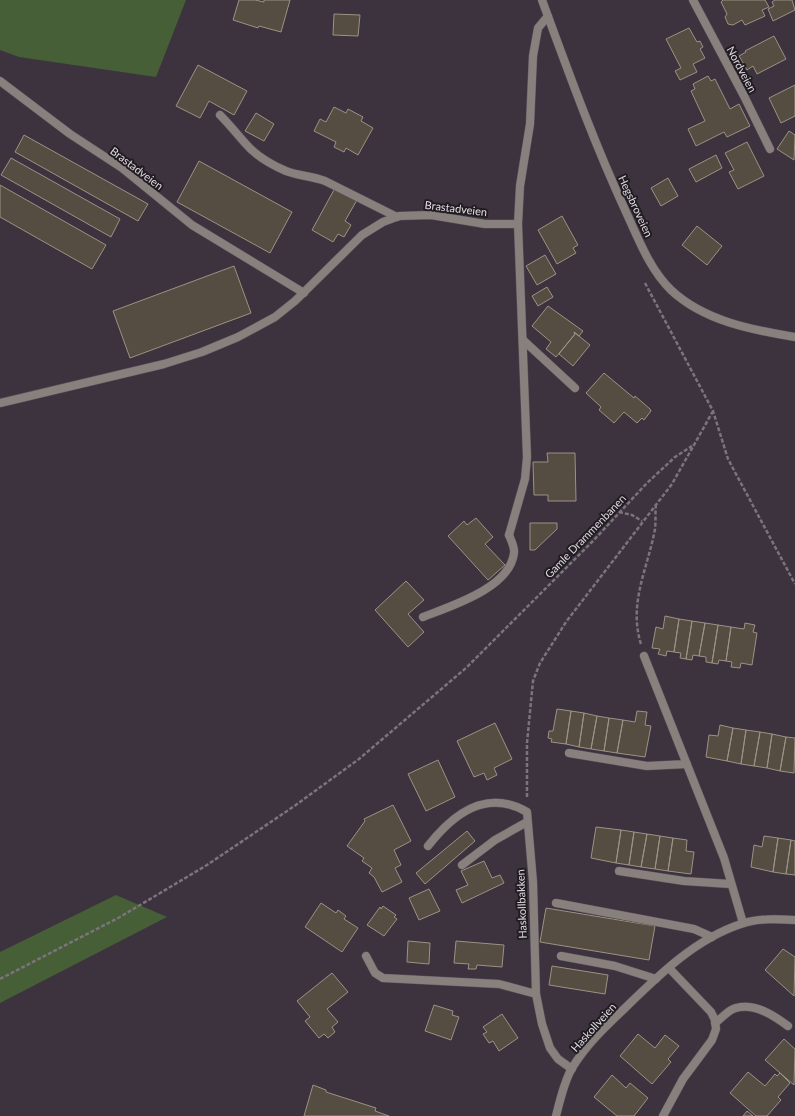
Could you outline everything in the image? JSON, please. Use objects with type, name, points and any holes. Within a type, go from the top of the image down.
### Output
[{"type":"street","name":"Hegsbroveien","points":[[542,0],[613,184],[638,239],[662,279],[671,290],[705,313],[745,327],[795,337]]},
{"type":"street","name":"Nordveien","points":[[693,0],[744,96],[770,149]]},
{"type":"street","points":[[423,617],[464,601],[499,579],[510,567],[515,552],[509,535],[525,479],[527,457],[518,224],[520,186],[530,124],[533,56],[538,28],[548,16]]},
{"type":"street","name":"Brastadveien","points":[[0,81],[70,134],[122,168],[192,225],[304,293]]},
{"type":"street","points":[[220,115],[234,128],[246,144],[276,166],[304,177],[315,177],[325,181],[396,217]]},
{"type":"street","name":"Brastadveien","points":[[0,403],[124,374],[202,352],[238,337],[274,317],[296,301],[362,234],[383,222],[396,217],[426,215],[485,224],[518,224]]},
{"type":"street","points":[[523,340],[576,388]]},
{"type":"street","points":[[644,656],[724,858],[730,884],[743,923]]},
{"type":"street","points":[[569,753],[647,766],[687,764]]},
{"type":"street","points":[[428,846],[443,827],[460,813],[470,808],[483,804],[505,804],[515,805],[527,812]]},
{"type":"street","name":"Haskollbakken","points":[[527,812],[533,888],[536,994],[543,1031],[550,1048],[558,1059],[572,1069]]},
{"type":"street","points":[[462,864],[496,840],[528,822]]},
{"type":"street","points":[[619,871],[684,881],[730,884]]},
{"type":"street","points":[[556,903],[694,929],[712,937]]},
{"type":"street","name":"Haskollveien","points":[[556,1116],[562,1092],[572,1069],[586,1048],[601,1031],[656,979],[687,953],[712,937],[743,923],[780,919],[795,920]]},
{"type":"street","points":[[366,956],[375,974],[383,978],[499,984],[536,994]]},
{"type":"street","points":[[561,956],[615,966],[656,979]]},
{"type":"street","points":[[663,1116],[683,1079],[712,1040],[716,1029],[716,1023],[711,1012],[669,968]]},
{"type":"street","points":[[716,1023],[735,1008],[753,1007],[773,1015],[788,1026]]},
{"type":"path","points":[[643,279],[712,412],[728,459],[795,584]]},
{"type":"path","points":[[527,812],[526,743],[533,681],[550,646],[642,521],[672,484],[712,412]]},
{"type":"path","name":"Gamle Drammenbanen","points":[[0,979],[120,917],[207,865],[293,807],[359,759],[414,714],[472,662],[647,483],[675,457],[692,446]]},
{"type":"path","points":[[644,656],[636,621],[637,603],[642,574],[655,527],[656,503]]},
{"type":"path","points":[[619,512],[632,514],[642,521]]},
{"type":"green space","points":[[0,0],[186,0],[156,77],[19,57],[0,50]]},
{"type":"green space","points":[[116,895],[167,917],[0,1003],[0,952]]},
{"type":"building","points":[[239,0],[255,0],[264,2],[264,0],[290,0],[281,32],[259,26],[258,28],[233,20]]},
{"type":"building","points":[[723,0],[765,0],[769,7],[762,10],[765,16],[745,25],[742,20],[733,25],[728,24],[725,17],[727,14],[721,2]]},
{"type":"building","points":[[775,0],[792,0],[795,10],[773,21],[768,9],[774,6],[772,2]]},
{"type":"building","points":[[334,14],[360,15],[358,36],[333,35]]},
{"type":"building","points":[[689,28],[697,42],[700,41],[703,47],[700,49],[705,58],[693,64],[697,72],[680,80],[675,71],[681,68],[666,39]]},
{"type":"building","points":[[774,36],[786,59],[757,74],[753,66],[747,70],[739,56],[746,52],[745,51]]},
{"type":"building","points":[[198,65],[247,91],[234,115],[209,101],[200,118],[176,106]]},
{"type":"building","points":[[708,76],[711,81],[715,79],[730,109],[739,104],[750,126],[727,137],[724,132],[696,146],[688,129],[705,121],[691,91],[695,89],[693,84]]},
{"type":"building","points":[[795,85],[795,116],[781,123],[769,98]]},
{"type":"building","points":[[334,107],[346,113],[348,109],[363,117],[361,121],[373,128],[358,155],[346,148],[344,152],[334,147],[336,142],[314,131],[320,119],[326,122]]},
{"type":"building","points":[[256,113],[274,124],[264,141],[245,131]]},
{"type":"building","points":[[789,131],[795,135],[794,160],[777,149]]},
{"type":"building","points":[[24,135],[148,204],[138,221],[15,152]]},
{"type":"building","points":[[747,142],[764,176],[738,189],[729,172],[734,170],[725,153]]},
{"type":"building","points":[[716,155],[722,168],[696,182],[689,169]]},
{"type":"building","points":[[11,158],[120,219],[111,237],[1,175]]},
{"type":"building","points":[[199,161],[292,212],[270,253],[177,202]]},
{"type":"building","points":[[668,178],[678,196],[661,206],[651,188]]},
{"type":"building","points":[[0,185],[106,245],[92,269],[0,217]]},
{"type":"building","points":[[335,188],[357,200],[345,221],[351,225],[344,237],[338,234],[333,242],[312,230]]},
{"type":"building","points":[[562,216],[578,245],[573,248],[576,253],[557,264],[538,230]]},
{"type":"building","points":[[697,226],[722,246],[707,265],[682,245]]},
{"type":"building","points":[[545,255],[556,274],[537,285],[526,266]]},
{"type":"building","points":[[234,266],[251,313],[130,358],[113,311]]},
{"type":"building","points":[[547,287],[553,297],[538,306],[532,296]]},
{"type":"building","points":[[548,306],[583,331],[579,336],[574,332],[575,334],[556,357],[546,349],[551,342],[532,326]]},
{"type":"building","points":[[574,332],[590,345],[573,366],[559,354],[575,334]]},
{"type":"building","points":[[604,373],[650,409],[651,411],[644,420],[642,418],[637,423],[624,412],[614,423],[599,410],[601,407],[586,393]]},
{"type":"building","points":[[547,453],[575,453],[576,501],[548,501],[548,495],[534,495],[533,462],[548,462]]},
{"type":"building","points":[[476,518],[493,537],[485,544],[505,565],[488,580],[448,536],[464,521],[467,525]]},
{"type":"building","points":[[530,523],[557,523],[557,529],[535,550],[530,550]]},
{"type":"building","points":[[406,581],[424,600],[408,614],[424,632],[408,647],[375,610]]},
{"type":"building","points":[[665,616],[679,619],[674,652],[667,651],[666,656],[658,654],[660,649],[652,648],[656,627],[663,629]]},
{"type":"building","points":[[679,619],[692,621],[686,659],[680,658],[681,653],[674,652]]},
{"type":"building","points":[[692,621],[705,623],[699,656],[693,655],[692,660],[686,659]]},
{"type":"building","points":[[705,623],[718,625],[712,663],[706,662],[706,657],[699,656]]},
{"type":"building","points":[[745,623],[755,625],[753,632],[757,633],[752,665],[741,663],[740,668],[731,667],[732,662],[726,661],[731,627],[744,629]]},
{"type":"building","points":[[718,625],[731,627],[726,661],[719,660],[718,664],[712,663]]},
{"type":"building","points":[[557,709],[571,711],[566,744],[551,742],[552,739],[548,738],[549,731],[553,731]]},
{"type":"building","points":[[571,711],[584,713],[579,747],[566,744]]},
{"type":"building","points":[[637,711],[647,712],[645,725],[651,726],[645,757],[617,753],[623,720],[635,722]]},
{"type":"building","points":[[584,713],[597,716],[591,749],[579,747]]},
{"type":"building","points":[[597,716],[609,718],[604,751],[591,749]]},
{"type":"building","points":[[609,718],[623,720],[617,753],[604,751]]},
{"type":"building","points":[[495,723],[512,759],[494,768],[497,775],[487,780],[484,773],[474,777],[457,741]]},
{"type":"building","points":[[720,725],[733,728],[727,761],[706,757],[709,735],[718,736]]},
{"type":"building","points":[[733,728],[746,730],[741,764],[727,761]]},
{"type":"building","points":[[746,730],[760,732],[754,766],[741,764]]},
{"type":"building","points":[[760,732],[772,734],[767,768],[754,766]]},
{"type":"building","points":[[772,734],[786,737],[780,771],[767,768]]},
{"type":"building","points":[[786,737],[795,738],[794,773],[780,771]]},
{"type":"building","points":[[438,760],[455,797],[426,811],[408,774]]},
{"type":"building","points":[[393,805],[411,841],[394,850],[401,865],[395,868],[402,882],[382,892],[374,877],[369,873],[372,868],[362,861],[364,858],[347,846],[365,821],[364,819]]},
{"type":"building","points":[[596,827],[621,830],[616,863],[591,858]]},
{"type":"building","points":[[621,830],[634,832],[629,865],[616,863]]},
{"type":"building","points":[[467,831],[475,841],[425,884],[416,873]]},
{"type":"building","points":[[634,832],[647,834],[641,867],[629,865]]},
{"type":"building","points":[[647,834],[660,836],[655,869],[641,867]]},
{"type":"building","points":[[660,836],[673,838],[668,871],[655,869]]},
{"type":"building","points":[[764,836],[778,838],[773,872],[751,867],[754,845],[762,847]]},
{"type":"building","points":[[673,838],[687,840],[686,851],[694,852],[691,874],[668,871]]},
{"type":"building","points":[[778,838],[791,840],[786,874],[773,872]]},
{"type":"building","points":[[791,840],[795,841],[795,875],[786,874]]},
{"type":"building","points":[[484,861],[492,878],[500,875],[504,883],[462,903],[456,890],[468,885],[461,871]]},
{"type":"building","points":[[429,889],[440,911],[419,920],[409,898]]},
{"type":"building","points":[[321,903],[336,913],[338,910],[346,916],[344,919],[358,928],[342,952],[305,927]]},
{"type":"building","points":[[383,906],[396,915],[394,917],[397,919],[384,936],[367,925],[380,907],[381,909]]},
{"type":"building","points":[[546,908],[655,926],[649,960],[540,942]]},
{"type":"building","points":[[408,941],[430,943],[429,964],[407,962]]},
{"type":"building","points":[[456,941],[504,945],[502,967],[477,965],[476,969],[468,969],[469,964],[454,963]]},
{"type":"building","points":[[783,949],[795,957],[794,996],[765,970]]},
{"type":"building","points":[[552,966],[608,975],[605,994],[549,985]]},
{"type":"building","points":[[332,973],[348,992],[327,1009],[338,1022],[332,1027],[335,1032],[328,1038],[324,1034],[319,1038],[305,1021],[310,1017],[297,1001]]},
{"type":"building","points":[[434,1005],[453,1011],[452,1015],[459,1017],[451,1040],[425,1031]]},
{"type":"building","points":[[502,1014],[518,1038],[499,1051],[493,1041],[489,1043],[483,1034],[487,1032],[483,1027]]},
{"type":"building","points":[[638,1034],[655,1048],[665,1035],[679,1046],[668,1059],[671,1062],[652,1084],[620,1056]]},
{"type":"building","points":[[784,1039],[795,1049],[794,1085],[765,1060]]},
{"type":"building","points":[[748,1072],[765,1086],[775,1074],[777,1076],[780,1073],[790,1083],[778,1097],[781,1100],[767,1116],[756,1116],[730,1093]]},
{"type":"building","points":[[612,1075],[626,1088],[630,1083],[648,1098],[634,1116],[617,1116],[594,1097]]},
{"type":"building","points":[[313,1085],[326,1090],[326,1092],[376,1108],[375,1111],[389,1116],[304,1116]]},
{"type":"building","points":[[747,1111],[753,1116],[743,1116]]}]
